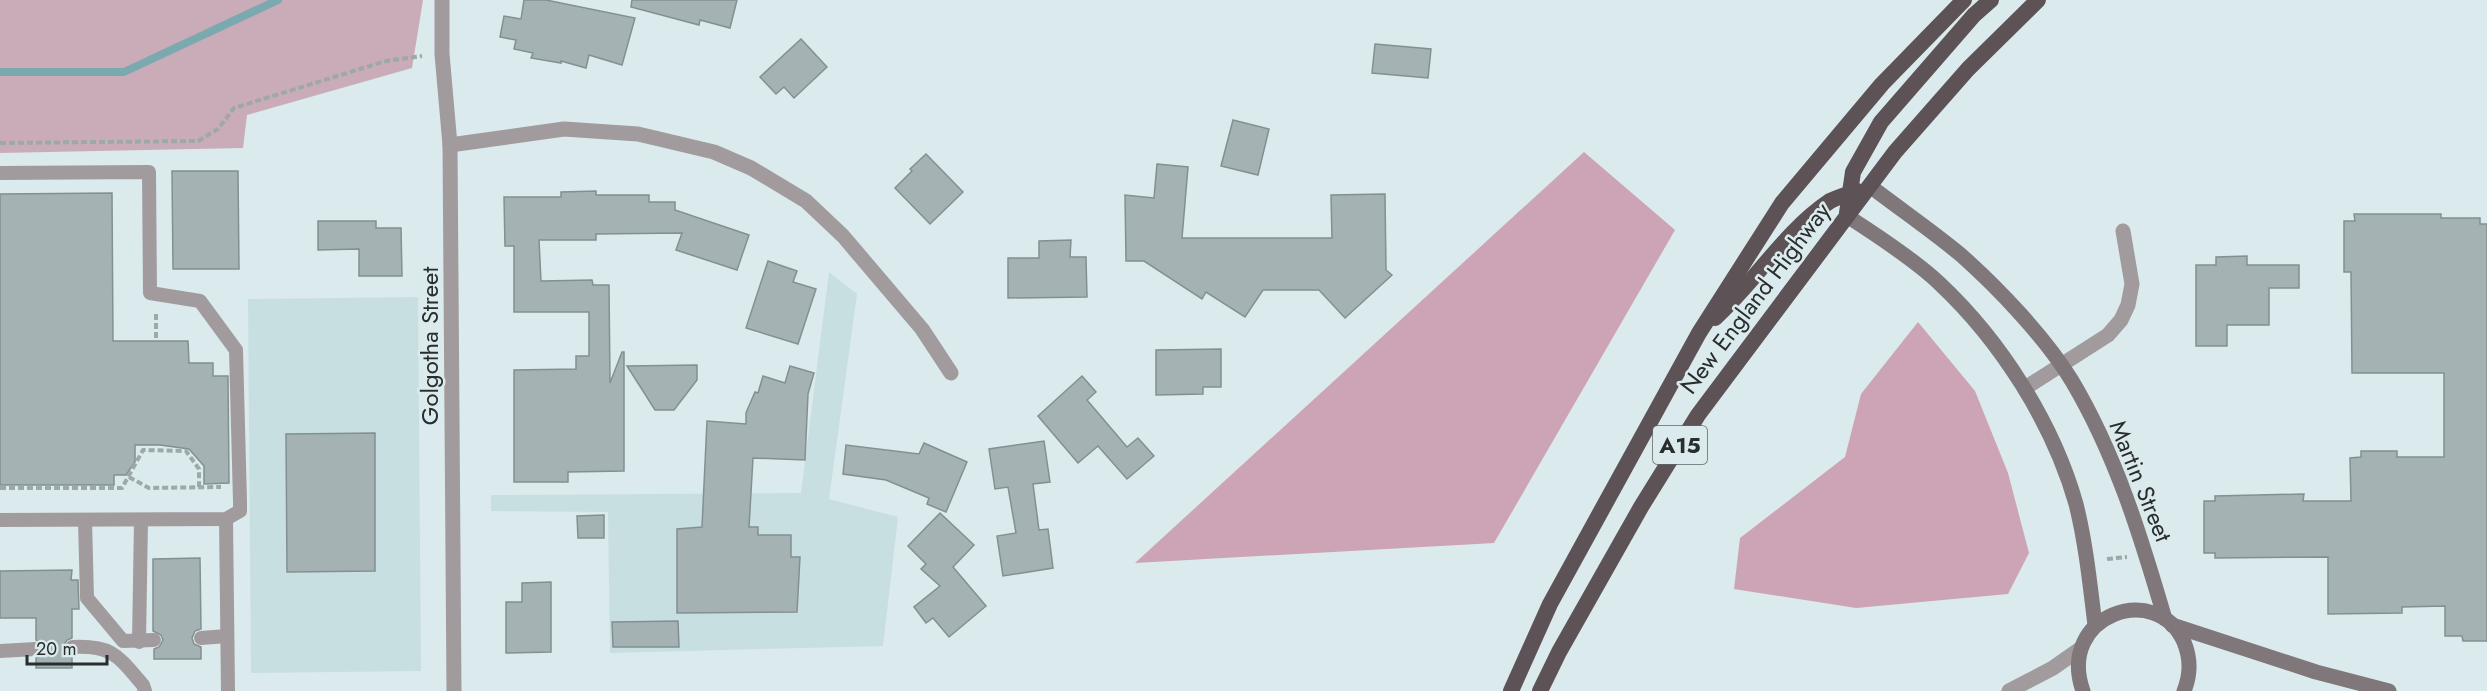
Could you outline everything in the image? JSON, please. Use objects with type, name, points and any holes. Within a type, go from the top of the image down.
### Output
[{"type":"highway","name":"New England Highway","points":[[1511,691],[1550,604],[1699,333],[1782,203],[1882,84],[1964,0]]},
{"type":"highway","points":[[1847,216],[1853,172],[1881,122],[1974,15],[1991,0]]},
{"type":"highway","name":"New England Highway","points":[[1540,691],[1559,652],[1641,507],[1698,415],[1895,152],[1968,69],[2038,0]]},
{"type":"highway","points":[[1699,333],[1736,299],[1793,231],[1832,200],[1870,186]]},
{"type":"main road","name":"Martin Street","points":[[1870,186],[1960,255],[2017,310],[2062,366],[2105,443],[2127,497],[2168,622],[2181,636],[2187,650],[2190,665],[2184,691]]},
{"type":"main road","points":[[1847,216],[1938,282],[1977,325],[2025,388],[2056,447],[2075,504],[2088,561],[2095,626]]},
{"type":"main road","points":[[2083,691],[2077,664],[2080,649],[2095,626],[2121,611],[2136,610],[2151,613],[2168,622],[2316,672],[2389,691]]},
{"type":"street","name":"Golgotha Street","points":[[442,0],[442,54],[450,145],[454,691]]},
{"type":"street","points":[[450,145],[564,129],[638,134],[714,152],[751,168],[806,201],[843,236],[922,328],[951,372]]},
{"type":"street","points":[[2025,388],[2108,335],[2121,320],[2128,305],[2132,284],[2123,231]]},
{"type":"street","points":[[2009,691],[2053,668],[2080,649]]},
{"type":"lane","points":[[0,173],[149,172],[150,293],[200,301],[236,350],[240,511],[226,519],[0,520]]},
{"type":"lane","points":[[226,519],[228,691]]},
{"type":"lane","points":[[84,520],[87,598],[145,691]]},
{"type":"lane","points":[[139,642],[141,520]]},
{"type":"lane","points":[[201,638],[227,636]]},
{"type":"lane","points":[[72,646],[119,647],[154,639]]},
{"type":"lane","points":[[0,651],[36,649]]},
{"type":"path","points":[[0,143],[198,141],[218,129],[234,108],[386,61],[428,56]]},
{"type":"path","points":[[156,314],[156,341]]},
{"type":"path","points":[[0,488],[122,489],[143,450],[186,451],[199,469],[199,487]]},
{"type":"path","points":[[129,477],[149,488],[222,487]]},
{"type":"path","points":[[208,487],[208,494]]},
{"type":"path","points":[[2103,559],[2131,556]]},
{"type":"shaded area","points":[[0,0],[423,0],[412,68],[247,115],[243,148],[0,153]]},
{"type":"shaded area","points":[[1584,152],[1675,230],[1494,543],[1135,563]]},
{"type":"shaded area","points":[[829,272],[857,294],[829,499],[898,517],[883,646],[610,653],[608,512],[491,511],[491,495],[801,493]]},
{"type":"shaded area","points":[[418,297],[421,671],[251,673],[248,299]]},
{"type":"shaded area","points":[[1918,322],[1975,391],[2008,473],[2029,553],[2008,594],[1856,608],[1734,589],[1740,538],[1845,457],[1861,394]]},
{"type":"building","points":[[524,0],[546,0],[635,18],[622,65],[589,55],[586,68],[561,61],[561,63],[531,58],[533,53],[514,49],[516,40],[500,37],[504,16],[521,19]]},
{"type":"building","points":[[632,0],[737,0],[730,28],[700,20],[699,25],[631,7]]},
{"type":"building","points":[[801,39],[827,67],[794,98],[784,87],[776,94],[760,77]]},
{"type":"building","points":[[1375,44],[1431,49],[1428,78],[1372,73]]},
{"type":"building","points":[[1233,120],[1269,129],[1258,175],[1221,166]]},
{"type":"building","points":[[926,154],[963,192],[930,224],[895,188]]},
{"type":"building","points":[[1157,164],[1188,167],[1182,238],[1332,238],[1331,195],[1385,194],[1386,270],[1392,275],[1345,318],[1319,290],[1263,290],[1245,317],[1206,292],[1202,299],[1144,261],[1126,261],[1125,195],[1154,198]]},
{"type":"building","points":[[172,171],[238,171],[239,269],[173,269]]},
{"type":"building","points":[[596,191],[596,195],[649,195],[649,202],[675,202],[675,210],[749,235],[737,270],[676,250],[682,233],[596,234],[596,240],[539,240],[541,281],[592,280],[593,285],[609,285],[610,383],[622,352],[624,352],[624,471],[568,472],[568,482],[514,482],[514,370],[576,369],[576,356],[589,356],[589,312],[514,312],[514,246],[505,246],[504,197],[561,197],[561,192]]},
{"type":"building","points":[[112,193],[113,341],[188,341],[189,363],[213,363],[213,376],[228,376],[229,483],[204,484],[204,466],[189,449],[160,445],[135,445],[135,462],[126,475],[114,475],[114,485],[0,485],[0,194]]},
{"type":"building","points":[[2354,214],[2441,214],[2441,218],[2480,218],[2480,224],[2487,224],[2487,641],[2463,641],[2462,636],[2445,636],[2445,606],[2402,607],[2402,613],[2328,614],[2328,557],[2215,558],[2215,553],[2204,553],[2204,501],[2215,501],[2215,496],[2304,494],[2303,501],[2351,501],[2350,458],[2361,457],[2361,451],[2397,451],[2397,457],[2444,457],[2444,373],[2352,373],[2351,272],[2344,272],[2344,221],[2355,221]]},
{"type":"building","points":[[318,221],[376,221],[376,228],[401,228],[402,276],[359,276],[359,249],[318,250]]},
{"type":"building","points":[[1071,240],[1070,257],[1086,257],[1087,297],[1008,298],[1008,258],[1039,258],[1039,241]]},
{"type":"building","points":[[2247,256],[2247,265],[2299,265],[2299,288],[2269,288],[2269,325],[2227,325],[2227,346],[2196,346],[2196,265],[2216,265],[2216,257]]},
{"type":"building","points":[[768,261],[797,271],[793,282],[816,289],[798,344],[746,328]]},
{"type":"building","points":[[1221,349],[1221,387],[1203,387],[1203,394],[1156,395],[1156,350]]},
{"type":"building","points":[[697,365],[697,380],[674,410],[655,410],[627,366]]},
{"type":"building","points":[[790,366],[814,373],[808,394],[805,460],[753,458],[749,527],[758,527],[758,535],[791,535],[791,557],[800,557],[797,612],[677,613],[677,529],[702,527],[707,421],[746,424],[746,413],[755,392],[758,393],[763,376],[785,383]]},
{"type":"building","points":[[1082,376],[1096,392],[1087,400],[1127,447],[1138,438],[1154,456],[1127,479],[1098,446],[1078,463],[1038,416]]},
{"type":"building","points":[[375,433],[375,571],[287,572],[286,434]]},
{"type":"building","points":[[1044,441],[1050,482],[1033,484],[1039,530],[1048,529],[1053,568],[1003,576],[997,536],[1016,533],[1008,487],[995,489],[989,449]]},
{"type":"building","points":[[924,443],[967,462],[946,512],[927,504],[929,498],[886,480],[843,474],[846,445],[919,454]]},
{"type":"building","points":[[940,513],[974,545],[953,567],[986,606],[949,637],[933,618],[926,623],[914,607],[940,586],[921,569],[926,564],[908,546]]},
{"type":"building","points":[[604,515],[604,538],[578,538],[577,516]]},
{"type":"building","points":[[200,558],[201,629],[195,631],[192,638],[194,644],[201,647],[201,659],[154,659],[154,649],[159,647],[163,640],[161,635],[153,631],[153,559]]},
{"type":"building","points":[[72,570],[71,580],[78,580],[79,609],[72,609],[72,638],[67,640],[63,646],[65,652],[72,656],[72,668],[36,668],[36,658],[41,656],[45,649],[43,644],[36,640],[36,618],[0,618],[0,571]]},
{"type":"building","points":[[551,582],[551,652],[506,653],[506,602],[522,602],[522,583]]},
{"type":"building","points":[[678,621],[679,647],[613,647],[612,622]]},
{"type":"waterway","points":[[0,72],[124,72],[278,0]]}]
